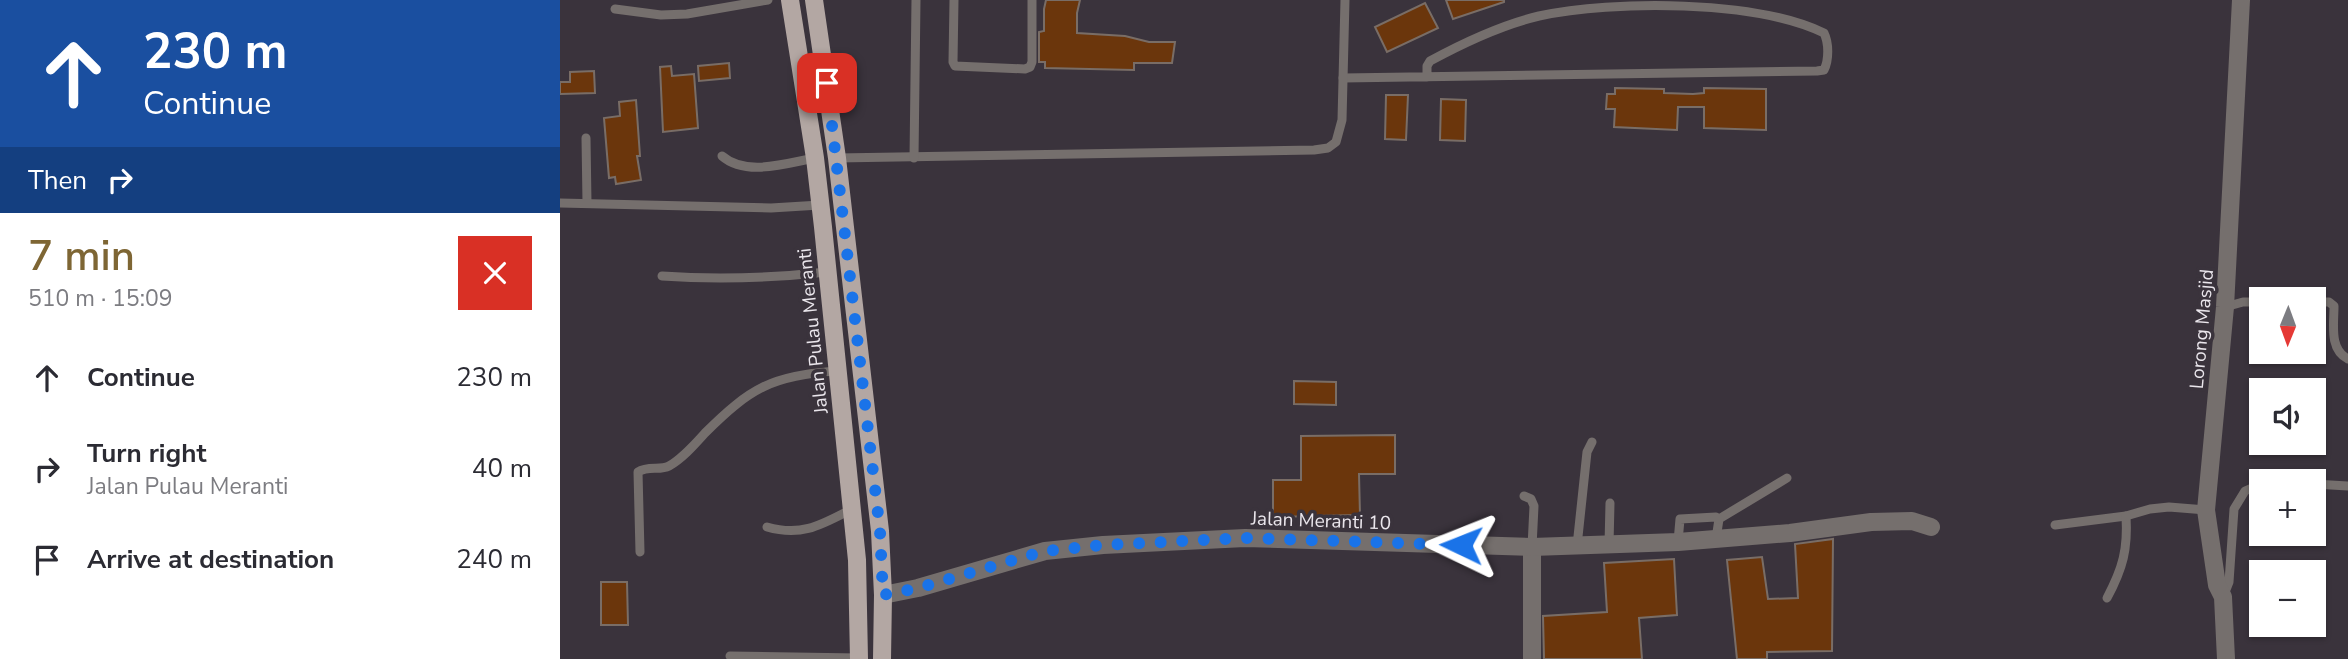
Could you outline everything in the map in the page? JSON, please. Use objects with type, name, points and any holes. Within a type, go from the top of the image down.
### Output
[{"type":"main road","name":"Jalan Pulau Meranti","points":[[790,0],[815,158],[852,509],[857,561],[859,659]]},
{"type":"main road","points":[[814,0],[837,158],[882,559],[882,659]]},
{"type":"main road","points":[[857,561],[882,559]]},
{"type":"street","name":"Lorong Masjid","points":[[2226,659],[2223,597],[2215,578],[2206,510],[2225,307],[2241,0]]},
{"type":"street","name":"Jalan Meranti 10","points":[[883,595],[963,576],[1045,551],[1151,542],[1245,538],[1532,547],[1678,542],[1871,523],[1912,521],[1931,527]]},
{"type":"street","points":[[1532,547],[1532,659]]},
{"type":"lane","points":[[615,9],[661,15],[687,14],[768,0]]},
{"type":"lane","points":[[914,158],[916,0]]},
{"type":"lane","points":[[954,0],[955,66],[1025,69],[1030,67],[1032,62],[1032,0]]},
{"type":"lane","points":[[837,158],[1328,148],[1336,142],[1342,120],[1345,0]]},
{"type":"lane","points":[[1343,78],[1427,77],[1824,71],[1827,65],[1828,39],[1824,33],[1785,17],[1749,11],[1639,6],[1584,10],[1540,16],[1496,29],[1430,61],[1427,77]]},
{"type":"lane","points":[[586,138],[587,203]]},
{"type":"lane","points":[[722,156],[730,163],[746,166],[775,166],[815,158]]},
{"type":"lane","points":[[560,203],[771,208],[820,205]]},
{"type":"lane","points":[[662,276],[705,279],[827,272]]},
{"type":"lane","points":[[2225,307],[2249,302]]},
{"type":"lane","points":[[2326,302],[2334,306],[2336,347],[2341,356],[2348,359]]},
{"type":"lane","points":[[640,552],[639,472],[645,467],[668,467],[757,389],[793,375],[837,371]]},
{"type":"lane","points":[[1577,546],[1587,452],[1592,442]]},
{"type":"lane","points":[[1716,538],[1719,519],[1787,478]]},
{"type":"lane","points":[[2326,485],[2348,486]]},
{"type":"lane","points":[[2223,597],[2229,582],[2234,509],[2245,491],[2249,489]]},
{"type":"lane","points":[[1524,496],[1531,499],[1534,506],[1532,547]]},
{"type":"lane","points":[[1609,503],[1609,545]]},
{"type":"lane","points":[[2055,525],[2126,516],[2169,507],[2206,510]]},
{"type":"lane","points":[[767,527],[783,532],[814,528],[852,509]]},
{"type":"lane","points":[[2107,598],[2123,563],[2127,542],[2126,516]]},
{"type":"lane","points":[[1678,542],[1681,519],[1719,519]]},
{"type":"lane","points":[[730,656],[859,659]]},
{"type":"building","points":[[1046,0],[1080,0],[1077,33],[1125,36],[1149,42],[1175,42],[1172,63],[1134,63],[1134,70],[1045,68],[1045,62],[1039,62],[1039,32],[1044,31]]},
{"type":"building","points":[[1446,0],[1504,0],[1504,2],[1453,19]]},
{"type":"building","points":[[1425,3],[1438,28],[1387,52],[1375,27]]},
{"type":"building","points":[[729,63],[730,78],[699,81],[698,66]]},
{"type":"building","points":[[671,66],[672,76],[694,74],[698,128],[663,132],[660,67]]},
{"type":"building","points":[[594,71],[595,93],[560,94],[560,82],[570,82],[570,72]]},
{"type":"building","points":[[1615,88],[1664,89],[1664,93],[1693,94],[1704,93],[1704,88],[1766,89],[1766,130],[1704,128],[1704,107],[1678,107],[1677,130],[1614,127],[1615,109],[1606,109],[1607,94],[1615,94]]},
{"type":"building","points":[[1386,95],[1408,95],[1406,140],[1385,139]]},
{"type":"building","points":[[1441,99],[1466,100],[1465,141],[1440,140]]},
{"type":"building","points":[[636,100],[640,156],[637,156],[641,180],[616,184],[615,177],[609,178],[604,118],[620,116],[619,102]]},
{"type":"building","points":[[1294,381],[1336,382],[1336,405],[1294,404]]},
{"type":"building","points":[[1395,435],[1395,474],[1359,474],[1360,515],[1273,517],[1273,480],[1301,480],[1301,436]]},
{"type":"building","points":[[1833,539],[1832,651],[1767,652],[1767,659],[1737,659],[1727,560],[1762,557],[1768,599],[1798,598],[1795,544]]},
{"type":"building","points":[[1674,559],[1677,615],[1639,618],[1642,659],[1544,659],[1543,616],[1607,612],[1604,563]]},
{"type":"building","points":[[601,582],[627,582],[628,625],[601,625]]},
{"type":"route","points":[[827,83],[880,531],[883,595],[918,588],[1045,551],[1104,545],[1245,538],[1461,545]]}]
